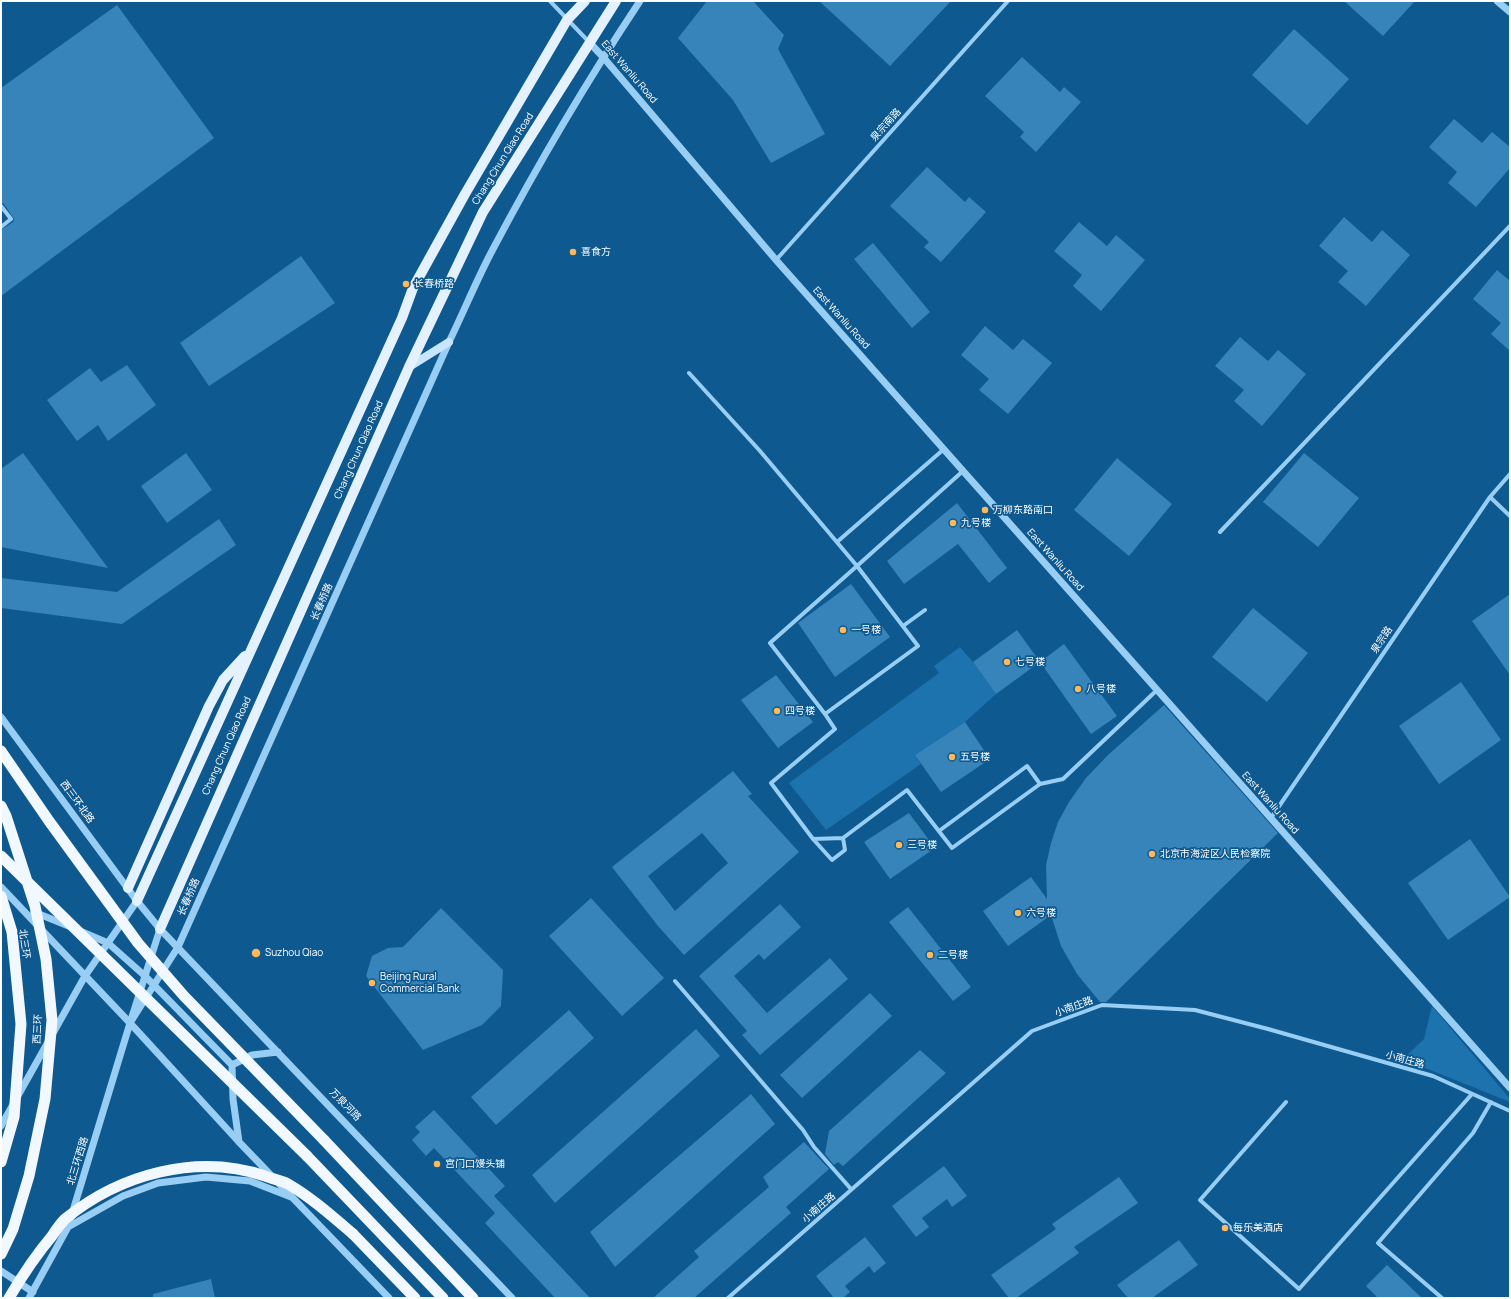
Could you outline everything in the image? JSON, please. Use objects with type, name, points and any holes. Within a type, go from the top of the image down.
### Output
[{"type":"highway","points":[[1,751],[49,822],[138,942],[184,996],[324,1140],[473,1298]]},
{"type":"highway","name":"西三环","points":[[1,806],[6,816],[35,906],[46,959],[52,1020],[44,1099],[29,1176],[13,1230],[1,1254]]},
{"type":"highway","points":[[1,856],[307,1156],[443,1298]]},
{"type":"highway","name":"北三环","points":[[1,896],[12,932],[21,1024],[14,1117],[1,1162]]},
{"type":"highway","points":[[8,1298],[34,1257],[64,1220],[97,1197],[135,1178],[177,1168],[217,1166],[253,1172],[286,1183],[319,1204],[353,1234],[415,1298]]},
{"type":"main road","name":"Chang Chun Qiao Road","points":[[137,901],[402,318],[413,288],[465,194],[567,20],[585,1]]},
{"type":"main road","name":"Chang Chun Qiao Road","points":[[160,929],[410,366],[483,212],[616,1]]},
{"type":"main road","points":[[410,366],[449,342]]},
{"type":"main road","points":[[128,888],[209,706],[223,680],[251,649]]},
{"type":"street","points":[[550,1],[589,42]]},
{"type":"street","name":"长春桥路","points":[[130,1023],[178,947],[449,342],[493,250],[541,163],[603,57],[640,1]]},
{"type":"street","name":"泉宗南路","points":[[776,260],[1008,1]]},
{"type":"street","points":[[1497,1],[1510,12]]},
{"type":"street","name":"East Wanliu Road","points":[[589,42],[776,260],[1510,1088]]},
{"type":"street","points":[[1,206],[10,220],[1,226]]},
{"type":"street","points":[[1220,532],[1510,226]]},
{"type":"street","points":[[689,374],[760,451],[837,542],[918,646],[825,714]]},
{"type":"street","points":[[837,542],[944,449]]},
{"type":"street","points":[[842,838],[845,850],[832,860],[813,839],[771,783],[835,729],[770,643],[963,471]]},
{"type":"street","name":"泉宗路","points":[[1271,818],[1490,497],[1510,474]]},
{"type":"street","points":[[1490,497],[1510,516]]},
{"type":"street","points":[[903,626],[925,610]]},
{"type":"street","points":[[813,839],[842,838],[907,790],[952,848],[1040,784],[1063,779],[1157,690]]},
{"type":"street","name":"西三环北路","points":[[1,717],[137,901],[160,929]]},
{"type":"street","points":[[939,831],[1027,766],[1040,784]]},
{"type":"street","points":[[1,887],[130,1023],[239,1142],[388,1298]]},
{"type":"street","points":[[1,1126],[85,976],[137,901]]},
{"type":"street","points":[[20,907],[108,943],[145,976],[232,1065],[233,1099],[239,1142]]},
{"type":"street","points":[[31,918],[48,955],[54,991],[44,1050]]},
{"type":"street","points":[[130,1023],[160,929]]},
{"type":"street","name":"万泉河路","points":[[160,929],[512,1298]]},
{"type":"street","points":[[675,981],[803,1130],[814,1147],[851,1190]]},
{"type":"street","name":"小南庄路","points":[[728,1298],[1032,1031],[1102,1005],[1195,1010],[1268,1029],[1432,1076],[1510,1111]]},
{"type":"street","name":"北三环西路","points":[[31,1295],[68,1227],[130,1023]]},
{"type":"street","points":[[232,1065],[252,1055],[278,1052]]},
{"type":"street","points":[[1286,1102],[1200,1200],[1299,1290],[1472,1094]]},
{"type":"street","points":[[1442,1298],[1378,1243],[1473,1133],[1491,1102]]},
{"type":"street","points":[[68,1227],[123,1196],[158,1183],[206,1177],[250,1181],[293,1198]]},
{"type":"street","points":[[1,1271],[31,1295]]},
{"type":"shaded area","points":[[960,647],[996,694],[965,722],[915,755],[921,764],[826,830],[789,783],[939,673],[934,666]]},
{"type":"shaded area","points":[[1432,1006],[1510,1099],[1510,1102],[1403,1059],[1424,1039]]},
{"type":"building","points":[[707,1],[753,1],[784,35],[778,49],[825,134],[771,163],[733,100],[678,38]]},
{"type":"building","points":[[819,1],[951,1],[890,66]]},
{"type":"building","points":[[1344,1],[1415,1],[1383,36]]},
{"type":"building","points":[[117,5],[214,138],[1,296],[1,230],[13,222],[14,219],[4,204],[1,203],[1,88]]},
{"type":"building","points":[[1294,29],[1349,79],[1307,125],[1252,75]]},
{"type":"building","points":[[1022,57],[1060,92],[1064,87],[1081,102],[1036,152],[1020,137],[1024,132],[985,96]]},
{"type":"building","points":[[1454,119],[1482,143],[1492,132],[1510,147],[1510,168],[1476,207],[1448,183],[1457,172],[1429,147]]},
{"type":"building","points":[[927,167],[965,202],[969,197],[986,212],[941,262],[924,247],[929,242],[890,206]]},
{"type":"building","points":[[1344,217],[1372,242],[1382,230],[1410,255],[1366,306],[1338,282],[1348,271],[1319,246]]},
{"type":"building","points":[[1079,222],[1107,246],[1116,235],[1145,260],[1101,311],[1073,286],[1082,275],[1054,251]]},
{"type":"building","points":[[873,243],[930,312],[912,328],[854,259]]},
{"type":"building","points":[[301,256],[335,303],[209,386],[180,343]]},
{"type":"building","points":[[1497,270],[1510,281],[1510,351],[1491,334],[1501,323],[1473,299]]},
{"type":"building","points":[[985,326],[1013,350],[1023,339],[1052,363],[1008,414],[979,390],[989,379],[961,355]]},
{"type":"building","points":[[1240,337],[1268,361],[1278,350],[1306,374],[1262,426],[1234,401],[1244,390],[1215,366]]},
{"type":"building","points":[[127,365],[156,405],[108,441],[98,425],[77,441],[47,400],[90,368],[101,382]]},
{"type":"building","points":[[23,453],[108,568],[1,547],[1,469]]},
{"type":"building","points":[[186,453],[212,490],[167,523],[141,486]]},
{"type":"building","points":[[1304,453],[1359,498],[1318,547],[1263,502]]},
{"type":"building","points":[[1117,458],[1172,504],[1129,556],[1074,510]]},
{"type":"building","name":"九号楼","points":[[957,503],[1007,568],[989,583],[958,544],[904,584],[887,561]]},
{"type":"building","points":[[219,519],[236,545],[122,624],[1,608],[1,578],[117,592]]},
{"type":"building","name":"一号楼","points":[[851,584],[890,637],[835,677],[798,623]]},
{"type":"building","points":[[1510,594],[1510,675],[1472,621]]},
{"type":"building","points":[[1253,608],[1308,653],[1267,702],[1212,657]]},
{"type":"building","name":"七号楼","points":[[1017,630],[1040,662],[996,694],[973,662]]},
{"type":"building","name":"八号楼","points":[[1064,644],[1117,716],[1091,734],[1040,662]]},
{"type":"building","name":"四号楼","points":[[776,675],[813,722],[778,748],[741,700]]},
{"type":"building","points":[[1461,682],[1501,740],[1439,784],[1399,726]]},
{"type":"building","name":"北京市海淀区人民检察院","points":[[1164,705],[1278,833],[1106,1002],[1100,1002],[1077,974],[1061,946],[1051,915],[1008,946],[983,911],[1031,877],[1047,899],[1046,865],[1058,822],[1069,802],[1086,778],[1108,755]]},
{"type":"building","name":"五号楼","points":[[965,722],[990,759],[941,792],[915,755]]},
{"type":"building","points":[[733,771],[752,794],[748,796],[799,852],[684,955],[658,926],[612,867]],"holes":[[[702,833],[728,863],[675,911],[648,876]]]},
{"type":"building","name":"三号楼","points":[[909,813],[935,848],[890,879],[864,842]]},
{"type":"building","points":[[1470,839],[1510,897],[1448,940],[1408,883]]},
{"type":"building","points":[[591,898],[664,978],[622,1016],[549,936]]},
{"type":"building","points":[[780,904],[801,927],[764,960],[759,954],[734,976],[767,1013],[830,958],[848,979],[760,1055],[742,1035],[747,1031],[699,976]]},
{"type":"building","name":"二号楼","points":[[908,907],[971,987],[953,1001],[889,922]]},
{"type":"building","points":[[441,908],[503,970],[501,1006],[482,1025],[423,1050],[366,976],[372,956],[388,948],[403,947]]},
{"type":"building","points":[[870,993],[892,1016],[802,1098],[780,1075]]},
{"type":"building","points":[[569,1010],[594,1038],[496,1125],[471,1097]]},
{"type":"building","points":[[696,1029],[720,1056],[555,1203],[532,1175]]},
{"type":"building","points":[[920,1050],[946,1073],[843,1166],[838,1162],[834,1165],[825,1154],[829,1131]]},
{"type":"building","points":[[751,1094],[775,1124],[615,1267],[590,1232]]},
{"type":"building","points":[[434,1110],[505,1186],[494,1196],[590,1298],[555,1298],[485,1223],[495,1213],[434,1148],[426,1156],[412,1140],[420,1132],[415,1127]]},
{"type":"building","points":[[804,1142],[829,1169],[786,1207],[791,1213],[694,1298],[653,1298],[699,1257],[694,1251],[769,1187],[763,1177]]},
{"type":"building","points":[[944,1166],[967,1196],[952,1207],[947,1199],[922,1218],[929,1227],[916,1237],[892,1206]]},
{"type":"building","points":[[1119,1177],[1138,1203],[1074,1247],[1079,1253],[1016,1298],[1009,1298],[991,1275],[1056,1229],[1052,1224]]},
{"type":"building","points":[[865,1237],[886,1263],[874,1273],[869,1266],[845,1286],[850,1292],[843,1298],[834,1298],[816,1276]]},
{"type":"building","points":[[1179,1240],[1198,1265],[1152,1298],[1128,1298],[1117,1285]]},
{"type":"building","points":[[1387,1265],[1422,1298],[1378,1298],[1366,1286]]},
{"type":"building","points":[[211,1279],[215,1298],[153,1298],[153,1294]]},
{"type":"place","name":"喜食方","points":[[573,252]]},
{"type":"place","name":"长春桥路","points":[[406,284]]},
{"type":"place","name":"万柳东路南口","points":[[985,510]]},
{"type":"place","name":"九号楼","points":[[953,523]]},
{"type":"place","name":"一号楼","points":[[843,630]]},
{"type":"place","name":"七号楼","points":[[1007,662]]},
{"type":"place","name":"八号楼","points":[[1078,689]]},
{"type":"place","name":"四号楼","points":[[777,711]]},
{"type":"place","name":"五号楼","points":[[952,757]]},
{"type":"place","name":"三号楼","points":[[899,845]]},
{"type":"place","name":"北京市海淀区人民检察院","points":[[1152,854]]},
{"type":"place","name":"六号楼","points":[[1018,913]]},
{"type":"place","name":"Suzhou Qiao","points":[[256,953]]},
{"type":"place","name":"二号楼","points":[[930,955]]},
{"type":"place","name":"Beijing Rural Commercial Bank","points":[[372,983]]},
{"type":"place","name":"宫门口馒头铺","points":[[437,1164]]},
{"type":"place","name":"每乐美酒店","points":[[1225,1228]]}]
